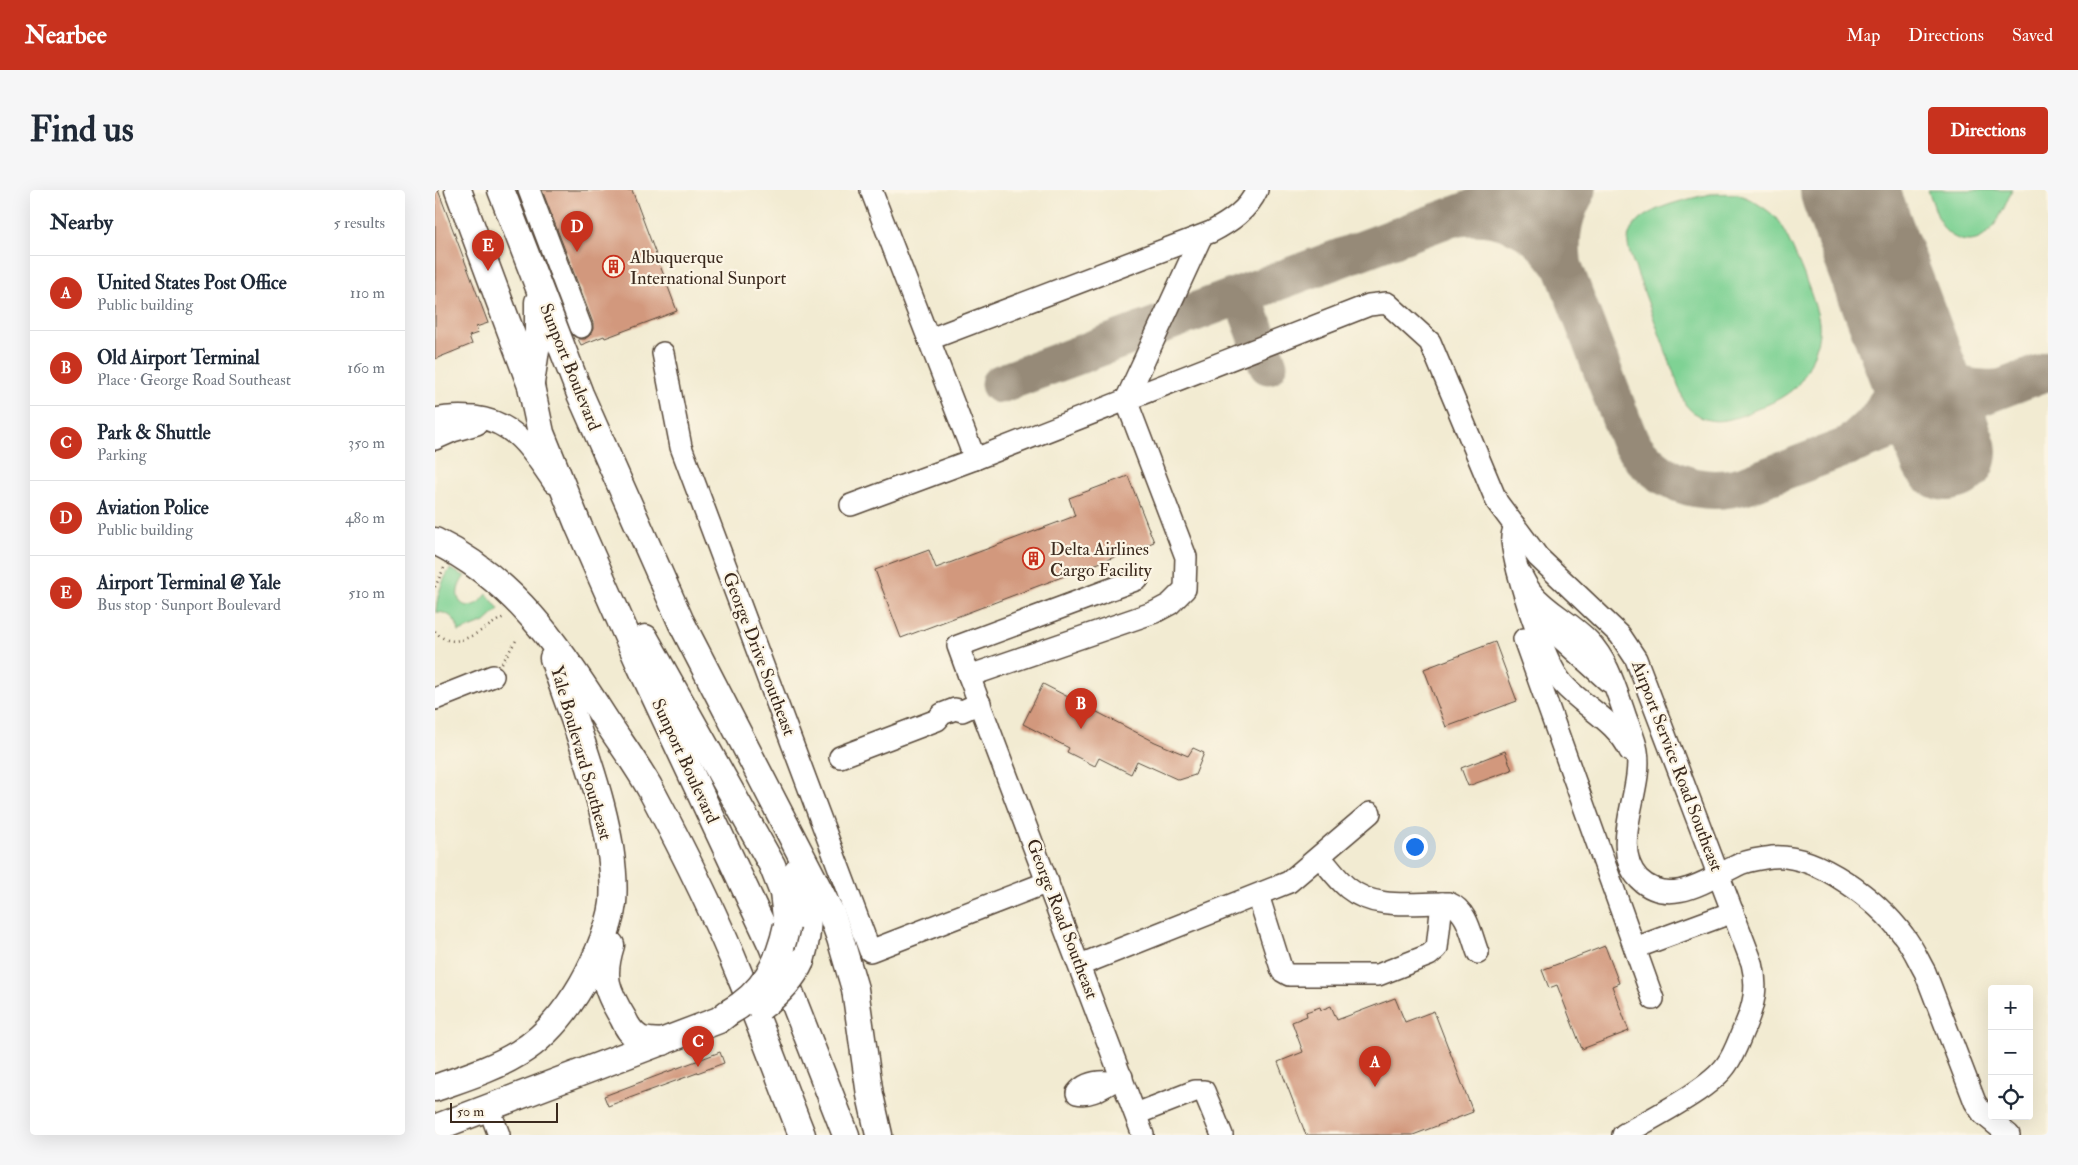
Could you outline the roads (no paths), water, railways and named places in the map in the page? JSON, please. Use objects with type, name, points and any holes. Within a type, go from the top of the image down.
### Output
[{"type":"main road","name":"Sunport Boulevard","points":[[458,190],[531,386],[541,433],[582,533],[639,663],[772,946],[846,1135]]},
{"type":"main road","name":"Sunport Boulevard","points":[[500,190],[530,273],[538,304],[538,336],[531,386]]},
{"type":"main road","name":"Sunport Boulevard","points":[[500,190],[580,394],[681,622],[831,913],[848,964],[860,1014],[870,1094],[879,1135]]},
{"type":"main road","points":[[582,533],[614,582],[771,865],[783,893],[787,925],[781,951],[768,978],[749,999],[726,1018]]},
{"type":"main road","points":[[435,541],[482,568],[544,630],[591,696],[651,790],[740,975],[802,1135]]},
{"type":"main road","name":"Yale Boulevard Southeast","points":[[435,1088],[490,1067],[520,1053],[543,1034],[566,1009],[584,982],[601,946],[613,905],[614,876],[606,830],[594,783],[544,630]]},
{"type":"main road","points":[[439,1126],[726,1018],[756,1010],[768,1002],[798,968],[807,942],[807,907],[804,892],[791,856],[791,837]]},
{"type":"main road","points":[[613,905],[614,935],[605,972],[608,992],[633,1034],[644,1040],[663,1042]]},
{"type":"street","points":[[469,190],[491,249],[487,267]]},
{"type":"street","points":[[529,190],[581,327]]},
{"type":"street","points":[[871,190],[975,458]]},
{"type":"street","points":[[929,339],[1201,237],[1232,221],[1249,203],[1257,190]]},
{"type":"street","points":[[969,676],[1155,612],[1170,604],[1185,589],[1186,557],[1126,400],[1201,237]]},
{"type":"street","name":"Airport Service Road Southeast","points":[[851,505],[1369,305],[1387,303],[1430,342],[1497,502],[1538,557],[1620,635],[1630,647],[1645,681],[1752,964],[1756,986],[1751,1010],[1727,1065],[1711,1082],[1625,1135]]},
{"type":"street","name":"George Drive Southeast","points":[[663,353],[681,447],[870,951],[1048,882]]},
{"type":"street","points":[[435,419],[469,417],[495,422],[518,435],[556,485],[582,533]]},
{"type":"street","points":[[435,439],[467,426],[495,422]]},
{"type":"street","points":[[1515,526],[1511,538],[1529,606],[1533,640],[1653,999]]},
{"type":"street","points":[[1518,570],[1539,600],[1589,641],[1599,652],[1606,664],[1634,740],[1638,759],[1626,843],[1626,853],[1633,872],[1648,886],[1667,892],[1686,890],[1719,876],[1737,865],[1758,859],[1775,857],[1794,859],[1811,864],[1829,873],[1873,903],[1895,926],[1915,952],[1925,972],[1975,1102],[1983,1114],[2009,1135]]},
{"type":"street","name":"George Road Southeast","points":[[1138,579],[958,646],[969,676],[971,707],[1048,882],[1080,965],[1116,1080],[1136,1114],[1143,1135]]},
{"type":"street","points":[[1529,606],[1552,632],[1601,674],[1618,696]]},
{"type":"street","points":[[1533,640],[1559,678],[1616,730],[1625,741],[1637,776]]},
{"type":"street","points":[[1533,640],[1614,709],[1634,740]]},
{"type":"street","points":[[435,699],[497,671]]},
{"type":"street","points":[[840,757],[937,720],[942,714],[955,709],[971,707]]},
{"type":"street","points":[[1080,965],[1289,882],[1370,813]]},
{"type":"street","points":[[1320,856],[1348,888],[1368,900],[1389,904],[1442,903],[1455,906],[1461,911],[1478,953]]},
{"type":"street","points":[[1258,895],[1282,971],[1289,976],[1378,975],[1429,955],[1437,948],[1442,903]]},
{"type":"street","points":[[1635,948],[1733,912]]},
{"type":"street","points":[[1136,1114],[1195,1091],[1204,1091],[1222,1135]]},
{"type":"street","points":[[489,1108],[499,1135]]},
{"type":"place","name":"Aviation Police","points":[[577,252]]},
{"type":"place","name":"Albuquerque International Sunport","points":[[614,267]]},
{"type":"place","name":"Airport Terminal @ Yale","points":[[488,271]]},
{"type":"place","name":"Delta Airlines Cargo Facility","points":[[1034,559]]},
{"type":"place","name":"Old Airport Terminal","points":[[1081,729]]},
{"type":"place","name":"Park & Shuttle","points":[[698,1067]]},
{"type":"place","name":"United States Post Office","points":[[1375,1087]]}]
